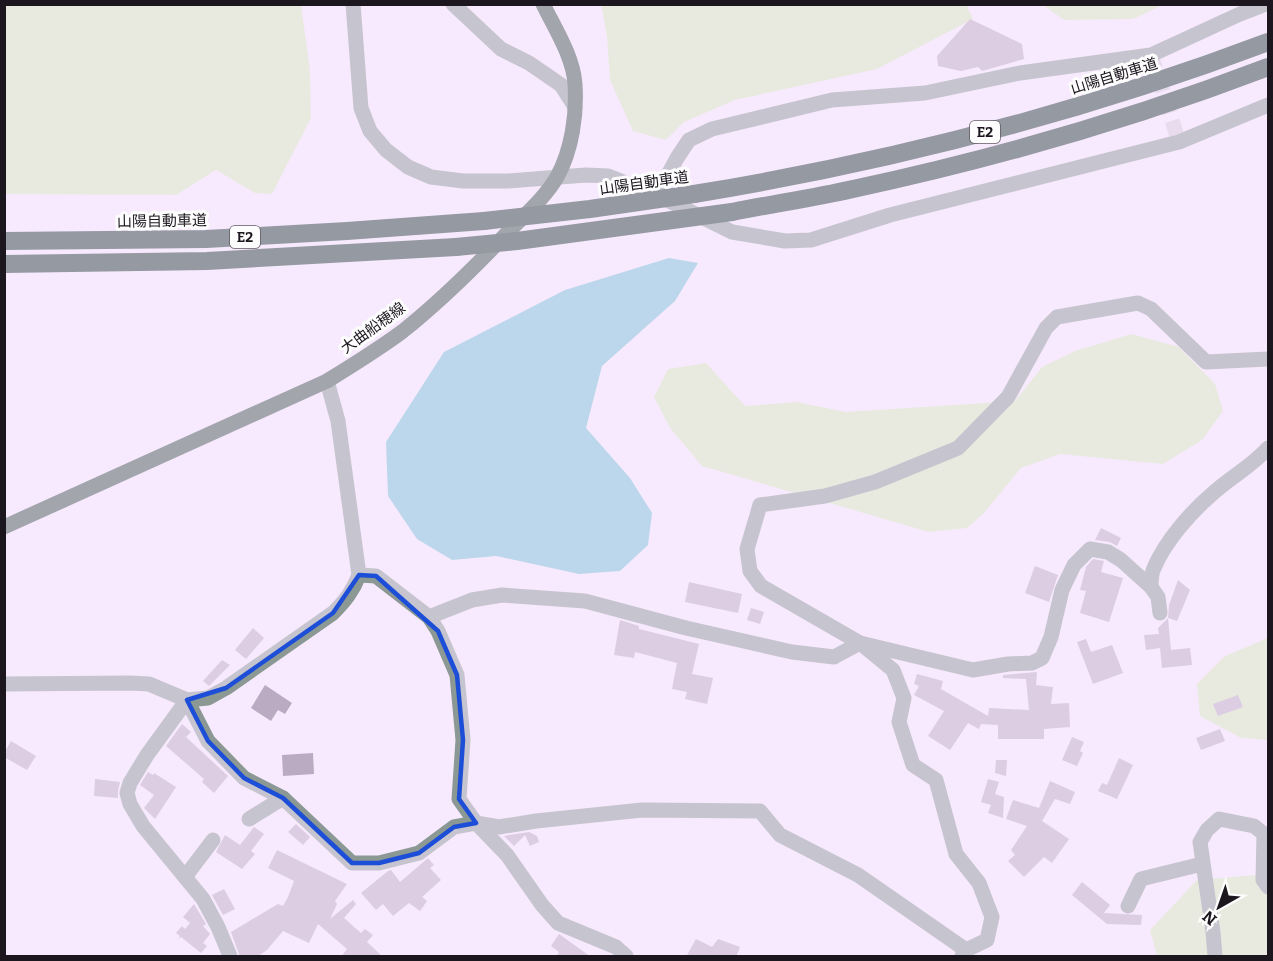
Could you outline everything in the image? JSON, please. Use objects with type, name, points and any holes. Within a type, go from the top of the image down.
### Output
[{"type":"highway","name":"山陽自動車道","points":[[4,241],[206,239],[347,231],[484,221],[694,194],[844,167],[988,132],[1121,94],[1269,42]]},
{"type":"highway","name":"E2","points":[[4,264],[207,261],[349,255],[517,241],[732,212],[854,189],[1002,152],[1129,115],[1269,67]]},
{"type":"main road","name":"大曲船穂線","points":[[4,527],[327,381],[364,359],[404,330],[491,250],[557,178],[568,154],[575,107],[575,83],[571,62],[543,4]]},
{"type":"street","points":[[353,4],[361,108],[370,131],[386,150],[408,167],[431,177],[463,181],[608,176],[657,195],[732,232],[786,241],[811,240],[902,212],[1179,142],[1269,105]]},
{"type":"street","points":[[453,4],[501,49],[529,63],[561,85],[575,107]]},
{"type":"street","points":[[657,195],[689,140],[712,129],[832,100],[925,93],[1020,73],[1151,55],[1266,4]]},
{"type":"street","points":[[187,700],[208,741],[236,771],[244,778],[283,798],[352,863],[379,863],[419,853],[454,827],[476,824],[499,827],[642,810],[760,811],[780,835],[858,875],[964,953],[987,940],[992,917],[979,883],[956,854],[936,780],[913,765],[899,722],[904,698],[893,670],[860,643],[760,585],[750,571],[747,549],[760,505],[825,495],[875,482],[958,448],[1008,397],[1046,328],[1057,317],[1137,303],[1151,309],[1206,362],[1269,359]]},
{"type":"street","points":[[4,684],[149,684],[187,700],[208,698],[226,688],[333,613],[354,589],[359,575],[338,422],[327,381]]},
{"type":"street","points":[[1151,587],[1152,571],[1188,519],[1211,495],[1248,468],[1269,448]]},
{"type":"street","points":[[429,617],[472,600],[502,595],[585,601],[686,628],[792,652],[834,657],[860,643],[973,670],[1008,664],[1032,663],[1042,658],[1051,637],[1062,590],[1074,565],[1090,549],[1108,552],[1121,560],[1151,587],[1158,597],[1160,613]]},
{"type":"street","points":[[359,575],[376,576],[429,617],[438,631],[457,675],[463,740],[459,799],[476,824],[507,855],[542,905],[558,923],[616,947],[626,957]]},
{"type":"street","points":[[187,700],[147,755],[130,783],[127,793],[130,804],[143,826],[203,899],[230,957]]},
{"type":"street","points":[[249,819],[283,798]]},
{"type":"street","points":[[1215,957],[1200,842],[1207,830],[1219,819],[1254,826],[1264,834],[1263,880],[1269,887]]},
{"type":"street","points":[[185,877],[213,840]]},
{"type":"street","points":[[1128,906],[1141,879],[1202,864]]},
{"type":"highlighted area","points":[[359,575],[376,576],[438,631],[457,675],[463,740],[459,799],[476,823],[454,827],[419,853],[379,863],[352,863],[283,798],[244,778],[208,741],[187,700],[226,688],[333,613]]},
{"type":"green space","points":[[5,4],[301,5],[310,70],[311,118],[272,194],[255,193],[216,170],[176,195],[5,194]]},
{"type":"green space","points":[[966,4],[973,19],[877,69],[735,100],[684,122],[666,140],[633,131],[610,80],[607,36],[601,5]]},
{"type":"green space","points":[[1043,5],[1163,5],[1133,19],[1064,20]]},
{"type":"green space","points":[[1131,334],[1179,347],[1215,384],[1223,411],[1202,440],[1163,464],[1060,454],[1021,468],[983,514],[967,528],[929,532],[702,466],[670,428],[654,397],[668,369],[706,363],[745,406],[797,402],[846,412],[1015,401],[1042,367],[1075,351]]},
{"type":"green space","points":[[1268,638],[1268,740],[1241,738],[1200,716],[1197,684],[1225,656]]},
{"type":"green space","points":[[1256,875],[1268,879],[1268,956],[1157,956],[1150,930],[1197,880]]},
{"type":"water","points":[[669,258],[698,263],[675,301],[602,366],[586,428],[630,478],[652,513],[648,545],[620,571],[579,574],[496,556],[452,560],[417,539],[388,496],[386,442],[444,352],[565,290]]},
{"type":"building","points":[[970,19],[1022,44],[1024,59],[982,71],[978,67],[961,71],[938,66],[937,56]]},
{"type":"building","points":[[1101,528],[1121,538],[1117,546],[1110,542],[1095,540]]},
{"type":"building","points":[[1093,559],[1104,561],[1101,572],[1123,578],[1109,622],[1080,613],[1086,591],[1080,590],[1086,567]]},
{"type":"building","points":[[1035,566],[1058,575],[1049,602],[1025,593]]},
{"type":"building","points":[[1178,580],[1190,590],[1177,621],[1168,618],[1169,605]]},
{"type":"building","points":[[689,582],[742,594],[738,613],[685,602]]},
{"type":"building","points":[[751,608],[764,612],[760,624],[747,620]]},
{"type":"building","points":[[1168,618],[1171,650],[1190,648],[1192,665],[1162,668],[1160,648],[1146,650],[1144,635],[1159,634],[1158,628]]},
{"type":"building","points":[[620,620],[639,626],[639,629],[699,644],[692,674],[713,678],[707,704],[685,699],[687,692],[672,689],[677,663],[635,652],[634,658],[614,655]]},
{"type":"building","points":[[253,628],[264,638],[246,659],[235,650]]},
{"type":"building","points":[[1086,639],[1091,652],[1112,645],[1123,673],[1093,684],[1077,642]]},
{"type":"building","points":[[222,660],[230,665],[209,686],[203,681]]},
{"type":"building","points":[[1037,672],[1036,685],[1053,687],[1051,704],[1069,703],[1070,727],[1044,729],[1044,739],[998,739],[998,725],[981,724],[979,729],[968,723],[950,750],[928,736],[944,711],[914,695],[919,686],[914,684],[917,674],[943,681],[941,689],[988,716],[989,708],[1029,710],[1026,679],[1003,678],[1003,675]]},
{"type":"building","points":[[265,685],[292,703],[285,714],[278,710],[271,721],[251,708]]},
{"type":"building","points":[[1238,695],[1243,707],[1218,716],[1213,704]]},
{"type":"building","points":[[182,724],[191,732],[186,737],[228,776],[214,793],[202,782],[204,779],[166,746]]},
{"type":"building","points":[[1220,729],[1225,741],[1201,750],[1196,738]]},
{"type":"building","points":[[1072,737],[1084,742],[1080,751],[1083,753],[1077,766],[1062,760]]},
{"type":"building","points":[[11,741],[36,756],[27,770],[4,757]]},
{"type":"building","points":[[313,753],[314,774],[283,776],[282,755]]},
{"type":"building","points":[[1119,758],[1133,765],[1117,799],[1098,791],[1102,783],[1107,785]]},
{"type":"building","points":[[996,760],[1007,760],[1006,776],[995,773]]},
{"type":"building","points":[[148,772],[153,775],[154,773],[176,787],[155,819],[144,808],[154,795],[140,785]]},
{"type":"building","points":[[95,779],[120,782],[118,798],[94,796]]},
{"type":"building","points":[[988,779],[999,782],[995,794],[1004,797],[1003,818],[988,813],[991,805],[981,802]]},
{"type":"building","points":[[1050,781],[1075,792],[1070,804],[1055,799],[1042,821],[1069,839],[1052,863],[1044,857],[1024,877],[1008,861],[1015,855],[1011,850],[1027,826],[1006,819],[1013,800],[1039,808]]},
{"type":"building","points":[[296,824],[310,837],[303,845],[288,832]]},
{"type":"building","points":[[254,827],[264,834],[251,851],[255,854],[242,869],[216,852],[225,835],[240,845]]},
{"type":"building","points":[[529,832],[537,836],[539,842],[530,846],[525,835],[514,846],[504,836]]},
{"type":"building","points":[[277,850],[347,884],[335,901],[337,904],[330,919],[353,900],[356,904],[344,918],[361,933],[365,929],[373,935],[367,942],[383,957],[341,957],[347,949],[318,924],[309,943],[283,931],[267,950],[257,957],[240,957],[231,932],[278,904],[283,906],[294,881],[268,868]]},
{"type":"building","points":[[428,858],[434,865],[430,868],[441,880],[422,897],[427,901],[420,911],[409,903],[393,916],[383,904],[376,910],[361,893],[391,870],[400,882]]},
{"type":"building","points":[[1082,882],[1110,905],[1104,913],[1142,915],[1141,925],[1107,924],[1072,895]]},
{"type":"building","points":[[224,889],[235,909],[223,915],[212,895]]},
{"type":"building","points":[[194,904],[206,924],[203,926],[210,934],[203,943],[207,946],[201,953],[181,937],[178,939],[180,936],[176,933],[182,926],[185,929],[190,923],[183,917]]},
{"type":"building","points":[[559,934],[591,957],[556,957],[559,952],[551,946]]},
{"type":"building","points":[[696,939],[712,947],[718,939],[740,947],[736,957],[686,957]]},
{"type":"tunnel","points":[[1151,55],[1179,142]]}]
